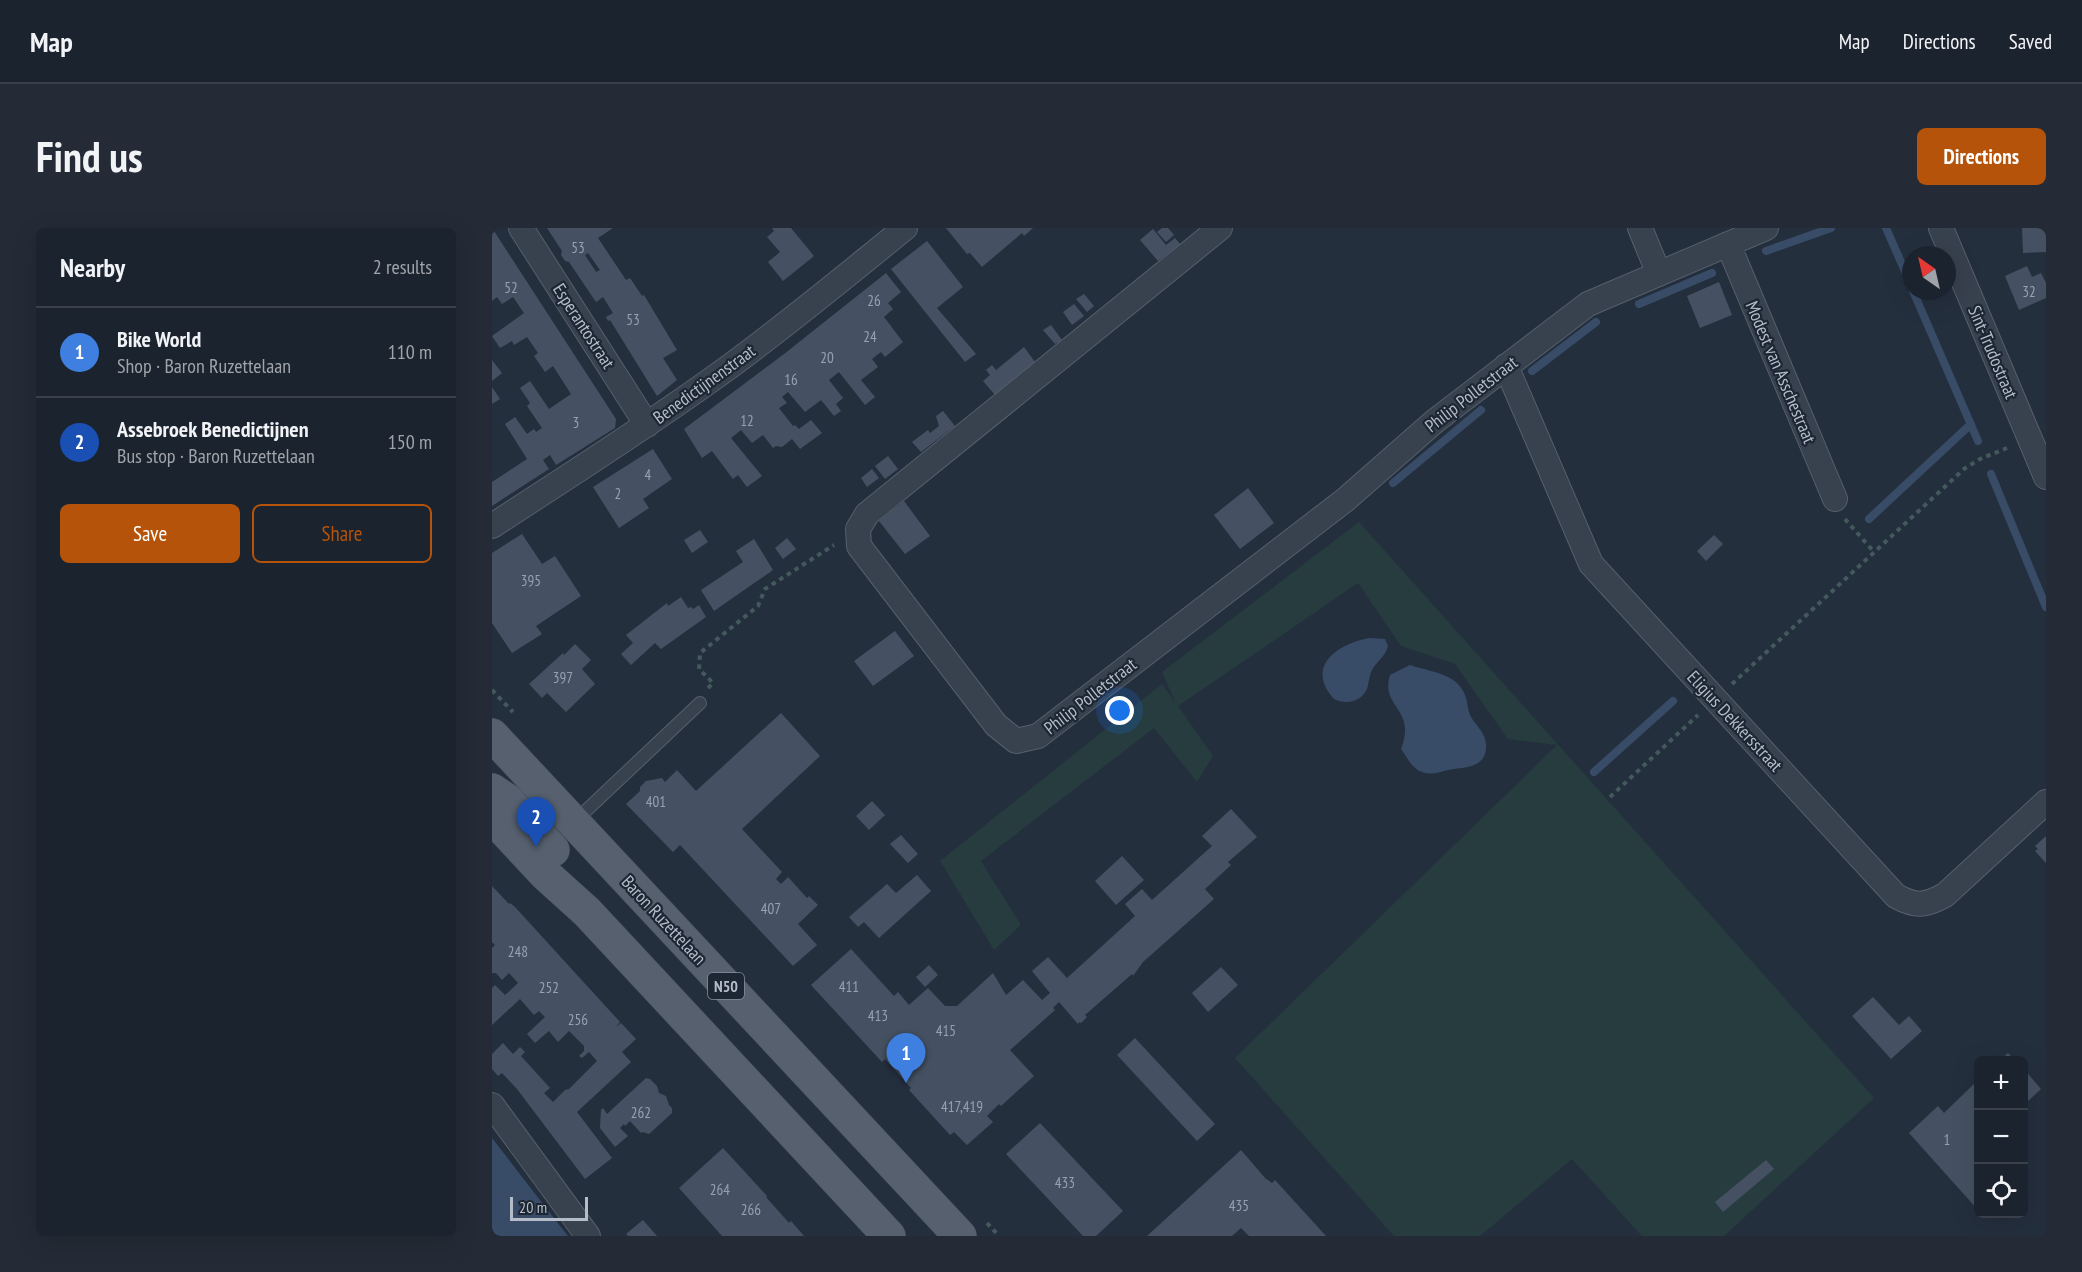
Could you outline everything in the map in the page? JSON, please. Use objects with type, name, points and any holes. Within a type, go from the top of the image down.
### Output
[{"type":"main road","name":"Baron Ruzettelaan","points":[[492,735],[960,1236]]},
{"type":"main road","points":[[492,790],[507,800],[557,854],[587,912]]},
{"type":"main road","points":[[492,818],[546,875],[587,912],[889,1236]]},
{"type":"street","name":"Esperantostraat","points":[[521,228],[647,425]]},
{"type":"street","name":"Benedictijnenstraat","points":[[492,526],[647,425],[776,331],[905,228]]},
{"type":"street","points":[[858,529],[867,514],[1220,228]]},
{"type":"street","points":[[1640,228],[1659,274]]},
{"type":"street","name":"Philip Polletstraat","points":[[858,529],[859,546],[996,725],[1016,741],[1038,736],[1345,500],[1435,421],[1588,304],[1767,228]]},
{"type":"street","name":"Sint-Trudostraat","points":[[1941,228],[2046,477]]},
{"type":"street","name":"Modest van Asschestraat","points":[[1728,244],[1835,499]]},
{"type":"street","name":"Eligius Dekkersstraat","points":[[1506,366],[1591,564],[1896,896],[1911,904],[1931,903],[1945,895],[2046,802]]},
{"type":"street","points":[[492,1105],[588,1236]]},
{"type":"lane","points":[[574,822],[700,704]]},
{"type":"path","points":[[1610,797],[1964,469],[1980,459],[2030,438]]},
{"type":"path","points":[[1835,499],[1845,520],[1874,552]]},
{"type":"path","points":[[700,704],[700,695],[713,683],[699,669],[700,653],[758,606],[765,590],[858,529]]},
{"type":"green space","points":[[1359,522],[1874,1098],[1724,1236],[1642,1236],[1572,1159],[1480,1236],[1394,1236],[1235,1058],[1557,745],[1508,739],[1455,664],[1401,646],[1358,583],[1178,706],[1213,756],[1197,782],[1154,728],[981,861],[1021,925],[994,950],[940,861],[1162,684],[1175,702],[1162,672]]},
{"type":"water","points":[[1370,638],[1385,639],[1388,646],[1372,670],[1367,689],[1361,697],[1353,701],[1343,702],[1334,699],[1326,687],[1323,676],[1324,667],[1329,658],[1347,645]]},
{"type":"water","points":[[1410,665],[1442,674],[1456,682],[1461,688],[1471,717],[1482,733],[1486,744],[1485,753],[1477,764],[1436,773],[1422,772],[1413,766],[1401,749],[1405,725],[1393,702],[1388,686],[1390,675]]},
{"type":"water","points":[[492,1138],[560,1226],[568,1236],[492,1236]]},
{"type":"building","points":[[492,228],[616,419],[615,428],[556,465],[550,455],[543,460],[549,469],[492,506],[492,482],[527,459],[505,424],[515,417],[527,434],[534,429],[536,432],[542,428],[527,406],[530,403],[520,388],[530,381],[549,409],[571,394],[553,366],[545,372],[534,356],[538,353],[527,337],[514,345],[512,341],[500,348],[492,336],[524,313],[513,297],[502,304],[497,297],[492,301]]},
{"type":"building","points":[[547,228],[613,228],[598,238],[626,280],[630,278],[642,296],[644,295],[677,350],[663,358],[677,380],[657,396],[610,320],[608,321],[606,317],[613,313],[603,297],[596,302],[569,262],[565,261],[561,255],[562,251]],"holes":[[[588,253],[600,270],[596,272],[585,255]]]},
{"type":"building","points":[[772,228],[791,228],[814,256],[783,281],[768,262],[780,252],[767,237],[774,231]]},
{"type":"building","points":[[946,228],[1033,228],[1024,236],[1022,233],[982,267],[970,253],[967,254]]},
{"type":"building","points":[[1162,228],[1168,228],[1174,235],[1166,242],[1157,232]]},
{"type":"building","points":[[2022,228],[2046,228],[2046,252],[2023,253]]},
{"type":"building","points":[[1153,229],[1166,245],[1175,238],[1180,244],[1158,261],[1140,240]]},
{"type":"building","points":[[927,241],[963,287],[937,308],[976,354],[965,362],[891,269]]},
{"type":"building","points":[[2027,266],[2032,277],[2041,273],[2046,283],[2046,298],[2019,310],[2005,276]]},
{"type":"building","points":[[886,273],[901,292],[888,303],[893,309],[884,317],[903,342],[885,357],[881,352],[872,359],[878,367],[861,380],[875,397],[865,405],[839,372],[829,380],[843,398],[836,404],[841,411],[834,416],[821,400],[805,412],[788,392],[782,397],[787,403],[779,408],[793,426],[799,429],[811,420],[822,433],[800,449],[792,439],[782,447],[773,448],[763,435],[752,443],[741,430],[731,438],[762,476],[747,487],[738,475],[733,479],[712,451],[702,458],[684,429]]},
{"type":"building","points":[[1719,282],[1732,315],[1700,328],[1687,296]]},
{"type":"building","points":[[1084,294],[1094,306],[1087,312],[1076,299]]},
{"type":"building","points":[[1074,304],[1084,316],[1072,325],[1063,312]]},
{"type":"building","points":[[1051,325],[1062,340],[1055,344],[1043,330]]},
{"type":"building","points":[[1024,347],[1035,362],[995,395],[983,381],[990,375],[986,370],[992,365],[996,370]]},
{"type":"building","points":[[492,360],[502,373],[492,381]]},
{"type":"building","points":[[492,387],[500,399],[492,404]]},
{"type":"building","points":[[943,411],[955,426],[921,452],[912,442],[928,430],[930,433],[939,426],[936,416]]},
{"type":"building","points":[[653,449],[672,479],[643,499],[649,508],[619,528],[593,487]]},
{"type":"building","points":[[888,456],[898,469],[885,479],[875,466]]},
{"type":"building","points":[[872,469],[879,478],[867,487],[861,478]]},
{"type":"building","points":[[1248,488],[1274,523],[1240,549],[1214,515]]},
{"type":"building","points":[[904,501],[930,536],[905,554],[879,521]]},
{"type":"building","points":[[700,530],[708,542],[692,553],[684,540]]},
{"type":"building","points":[[522,534],[542,564],[555,556],[581,596],[536,626],[542,634],[512,653],[492,623],[492,553]]},
{"type":"building","points":[[1714,535],[1723,544],[1706,561],[1697,551]]},
{"type":"building","points":[[787,538],[796,549],[783,559],[775,548]]},
{"type":"building","points":[[754,539],[773,570],[714,611],[701,590],[743,562],[736,551]]},
{"type":"building","points":[[681,597],[688,608],[693,609],[699,605],[706,617],[661,649],[655,643],[631,665],[621,654],[633,643],[626,635],[667,603],[668,606]]},
{"type":"building","points":[[895,631],[914,656],[873,686],[854,661]]},
{"type":"building","points":[[575,644],[591,660],[582,669],[595,684],[566,712],[547,693],[542,698],[529,684]]},
{"type":"building","points":[[781,713],[820,756],[742,829],[782,872],[776,879],[781,884],[788,877],[807,898],[809,896],[818,905],[798,924],[817,945],[793,966],[680,845],[673,852],[626,804],[640,791],[640,787],[646,781],[662,778],[665,782],[677,770],[696,791]]},
{"type":"building","points":[[872,801],[885,815],[869,830],[856,816]]},
{"type":"building","points":[[1231,809],[1257,837],[1228,862],[1231,865],[1205,889],[1214,899],[1143,962],[1133,976],[1132,974],[1085,1015],[1087,1017],[1081,1023],[1078,1024],[1059,1002],[1053,1008],[1055,1010],[1010,1050],[1034,1076],[987,1116],[993,1122],[967,1145],[954,1132],[950,1135],[909,1090],[911,1088],[885,1059],[882,1062],[811,985],[851,949],[894,996],[898,992],[909,1005],[928,988],[945,1006],[957,1006],[993,973],[1006,995],[1023,980],[1042,1000],[1050,993],[1032,971],[1048,957],[1067,978],[1135,916],[1125,904],[1142,889],[1152,900],[1212,846],[1202,836]]},
{"type":"building","points":[[901,835],[918,854],[908,863],[890,844]]},
{"type":"building","points":[[2046,836],[2046,863],[2035,851],[2038,849],[2035,846]]},
{"type":"building","points":[[1122,856],[1144,880],[1116,905],[1095,881]]},
{"type":"building","points":[[917,875],[931,891],[879,938],[864,922],[858,927],[849,917],[887,884],[896,893]]},
{"type":"building","points":[[492,886],[509,904],[515,907],[620,1022],[616,1027],[621,1023],[636,1039],[622,1052],[631,1062],[577,1112],[612,1158],[585,1179],[517,1089],[502,1073],[498,1076],[492,1069],[492,1054],[503,1043],[513,1054],[520,1047],[525,1052],[521,1056],[550,1088],[544,1093],[553,1102],[597,1061],[589,1052],[582,1058],[579,1056],[584,1051],[584,1046],[569,1031],[558,1042],[549,1031],[535,1043],[527,1034],[545,1017],[539,1011],[534,1015],[520,999],[492,1025],[492,988],[495,985],[505,995],[518,983],[509,973],[502,980],[496,973],[492,973],[492,948],[495,945],[492,942]]},
{"type":"building","points":[[929,965],[938,975],[925,987],[916,977]]},
{"type":"building","points":[[1221,967],[1238,985],[1208,1012],[1192,993]]},
{"type":"building","points":[[1873,997],[1899,1025],[1909,1016],[1922,1031],[1891,1059],[1852,1016]]},
{"type":"building","points":[[1135,1038],[1215,1124],[1197,1141],[1117,1055]]},
{"type":"building","points":[[2028,1074],[2041,1089],[2028,1101]]},
{"type":"building","points":[[646,1078],[657,1086],[659,1093],[666,1096],[672,1113],[649,1134],[641,1133],[630,1121],[625,1126],[624,1124],[620,1128],[628,1136],[615,1147],[600,1128],[601,1110],[603,1108],[607,1114]]},
{"type":"building","points":[[1974,1084],[1974,1206],[1909,1133],[1938,1106],[1944,1113]]},
{"type":"building","points":[[1040,1123],[1123,1211],[1096,1236],[1083,1236],[1006,1154]]},
{"type":"building","points":[[723,1148],[789,1223],[791,1221],[804,1236],[722,1236],[679,1188]]},
{"type":"building","points":[[1241,1150],[1265,1178],[1272,1183],[1275,1180],[1326,1236],[1249,1236],[1241,1228],[1232,1236],[1147,1236]]},
{"type":"building","points":[[1766,1160],[1774,1169],[1723,1212],[1715,1202]]},
{"type":"building","points":[[643,1220],[657,1236],[628,1236],[626,1234]]},
{"type":"waterway","points":[[1766,251],[1831,228]]},
{"type":"waterway","points":[[1886,228],[1902,264]]},
{"type":"waterway","points":[[1639,304],[1712,273]]},
{"type":"waterway","points":[[1917,300],[1978,441]]},
{"type":"waterway","points":[[1532,371],[1596,322]]},
{"type":"waterway","points":[[1393,483],[1481,410]]},
{"type":"waterway","points":[[1869,519],[1971,424]]},
{"type":"waterway","points":[[1991,474],[2046,607]]},
{"type":"waterway","points":[[1594,772],[1673,701]]},
{"type":"place","name":"Assebroek Benedictijnen","points":[[536,847]]},
{"type":"place","name":"Bike World","points":[[906,1083]]}]
